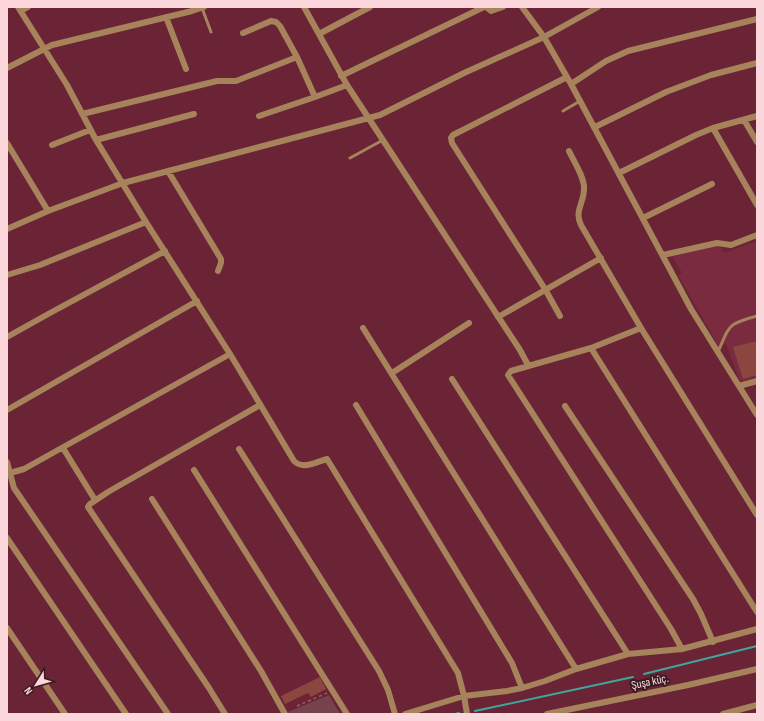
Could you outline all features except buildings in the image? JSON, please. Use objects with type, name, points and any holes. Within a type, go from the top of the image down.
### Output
[{"type":"street","points":[[28,7],[19,9],[67,85],[96,140],[230,354],[294,461],[298,465],[303,466],[327,459],[450,657],[458,673],[467,714]]},
{"type":"street","points":[[7,68],[44,48],[62,42],[203,7]]},
{"type":"street","points":[[304,7],[341,76],[523,354],[528,365]]},
{"type":"street","points":[[318,34],[370,7]]},
{"type":"street","points":[[341,76],[485,7],[491,11],[503,7]]},
{"type":"street","points":[[522,7],[544,37],[571,84],[691,309],[757,415]]},
{"type":"street","points":[[7,229],[48,211],[123,183],[369,119],[394,109],[464,73],[544,37],[598,7]]},
{"type":"street","points":[[166,17],[186,69]]},
{"type":"street","points":[[571,84],[606,61],[628,51],[757,19]]},
{"type":"street","points":[[243,33],[271,21],[276,22],[280,26],[297,57],[315,97]]},
{"type":"street","points":[[82,114],[216,81],[236,81],[297,57]]},
{"type":"street","points":[[595,127],[666,92],[711,75],[757,63]]},
{"type":"street","points":[[560,316],[545,289],[452,143],[451,138],[454,135],[567,77]]},
{"type":"street","points":[[259,116],[347,85]]},
{"type":"street","points":[[96,140],[194,114]]},
{"type":"street","points":[[619,173],[685,140],[713,128],[757,116]]},
{"type":"street","points":[[744,120],[757,142]]},
{"type":"street","points":[[713,128],[757,205]]},
{"type":"street","points":[[52,145],[90,130]]},
{"type":"street","points":[[7,143],[48,211]]},
{"type":"street","points":[[568,151],[585,188],[578,212],[578,219],[641,328],[757,516]]},
{"type":"street","points":[[168,171],[221,259],[218,271]]},
{"type":"street","points":[[643,218],[712,184]]},
{"type":"street","points":[[7,275],[40,265],[146,222]]},
{"type":"street","points":[[662,255],[717,243],[731,245],[757,235]]},
{"type":"street","points":[[7,337],[165,250]]},
{"type":"street","points":[[498,317],[601,258]]},
{"type":"street","points":[[7,410],[197,301]]},
{"type":"street","points":[[392,373],[469,323]]},
{"type":"street","points":[[363,328],[576,669]]},
{"type":"street","points":[[641,328],[591,348],[511,371],[508,375],[671,629],[682,649]]},
{"type":"street","points":[[591,348],[757,612]]},
{"type":"street","points":[[10,474],[24,469],[230,354]]},
{"type":"street","points":[[452,379],[628,654]]},
{"type":"street","points":[[738,386],[757,381]]},
{"type":"street","points":[[225,714],[88,507],[95,500],[260,405]]},
{"type":"street","points":[[356,405],[512,663],[522,688]]},
{"type":"street","points":[[566,406],[693,599],[713,642]]},
{"type":"street","points":[[62,448],[95,500]]},
{"type":"street","points":[[239,449],[380,671],[388,690],[395,714]]},
{"type":"street","points":[[7,462],[14,488],[168,714]]},
{"type":"street","points":[[194,470],[347,714]]},
{"type":"street","points":[[152,499],[261,671],[284,714]]},
{"type":"street","points":[[7,538],[126,714]]},
{"type":"street","points":[[7,628],[65,714]]},
{"type":"street","points":[[405,714],[464,696],[507,692],[522,688],[576,669],[628,654],[682,649],[713,642],[757,629]]},
{"type":"street","name":"Şuşa küç.","points":[[547,714],[681,687],[757,669]]},
{"type":"street","points":[[723,714],[757,705]]},
{"type":"lane","points":[[203,7],[211,32]]},
{"type":"lane","points":[[564,111],[580,101]]},
{"type":"lane","points":[[350,158],[383,140]]},
{"type":"lane","points":[[718,352],[724,338],[733,324],[757,316]]},
{"type":"path","points":[[297,706],[333,691]]},
{"type":"shaded area","points":[[757,241],[757,377],[740,382],[726,344],[718,345],[678,275],[682,273],[672,256],[719,245],[724,253]]},
{"type":"shaded area","points":[[329,695],[340,714],[289,714],[288,712]]},
{"type":"waterway","points":[[644,674],[757,646]]},
{"type":"waterway","points":[[475,711],[633,677]]},
{"type":"waterway","points":[[455,714],[459,713]]}]
